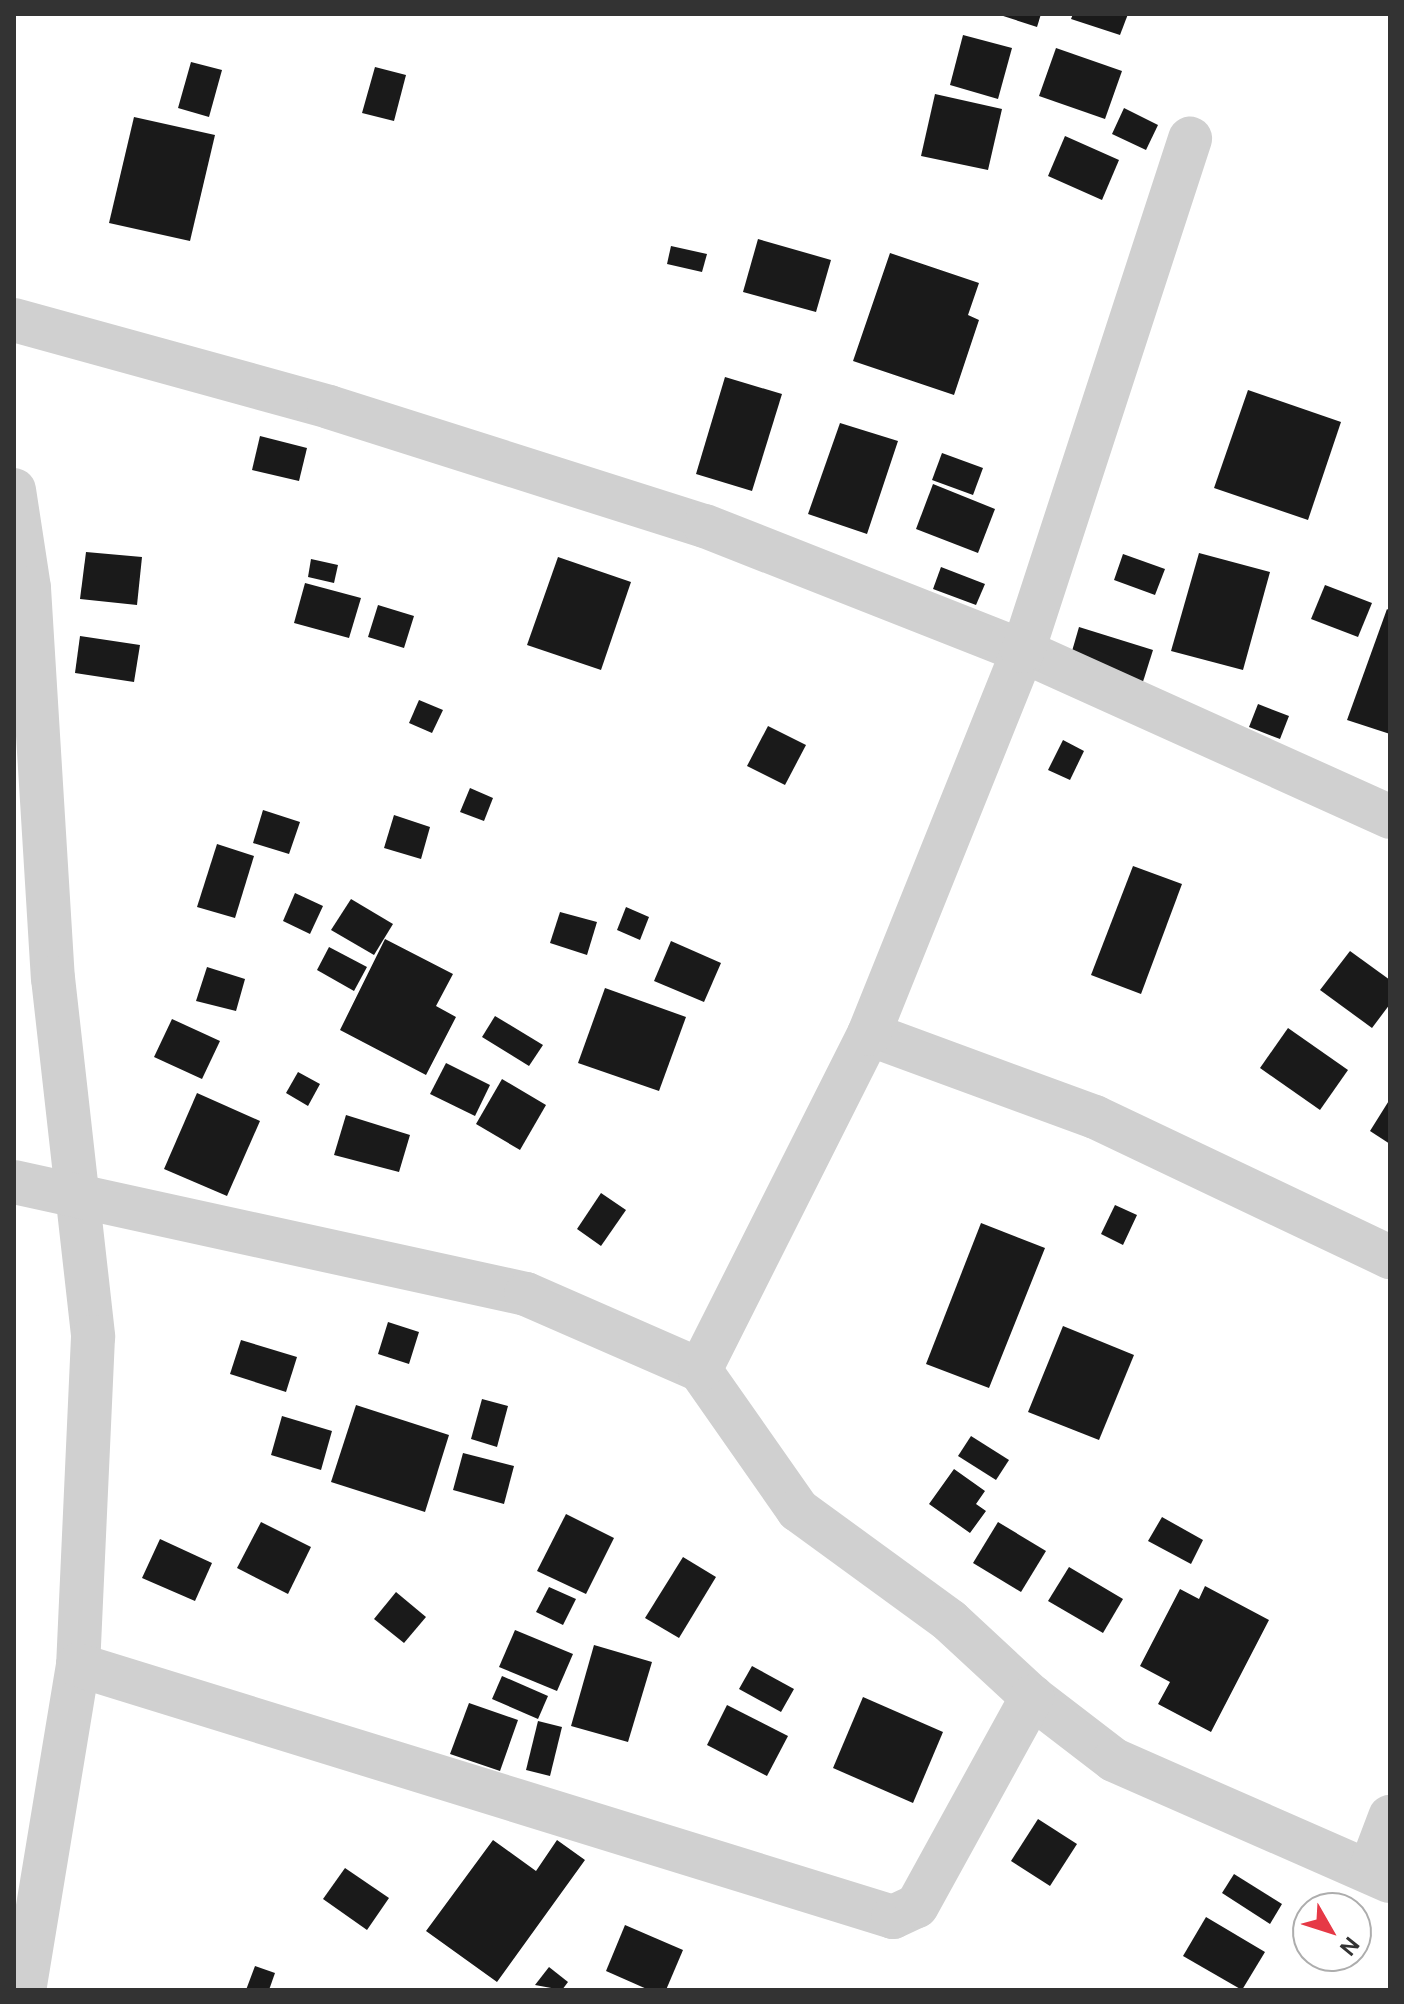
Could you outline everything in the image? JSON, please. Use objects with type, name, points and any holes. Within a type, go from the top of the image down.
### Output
[{"type":"street","points":[[700,1370],[869,1034],[1023,651],[1190,139]]},
{"type":"street","points":[[14,320],[329,407],[705,526],[1023,651],[1390,817]]},
{"type":"street","points":[[14,490],[29,588],[53,978],[93,1337],[78,1665],[24,1990]]},
{"type":"street","points":[[869,1034],[1095,1117],[1390,1257]]},
{"type":"street","points":[[14,1182],[526,1294],[700,1370],[798,1510],[950,1621],[1032,1697],[1114,1760],[1380,1876],[1390,1817]]},
{"type":"street","points":[[78,1665],[893,1917],[917,1906],[1032,1697]]},
{"type":"building","points":[[997,14],[1041,14],[1037,27]]},
{"type":"building","points":[[1073,14],[1128,14],[1120,35],[1071,19]]},
{"type":"building","points":[[963,35],[1012,48],[998,99],[950,85]]},
{"type":"building","points":[[1056,48],[1122,71],[1105,119],[1039,96]]},
{"type":"building","points":[[191,62],[222,70],[209,117],[178,108]]},
{"type":"building","points":[[375,67],[406,75],[394,121],[362,113]]},
{"type":"building","points":[[935,94],[1002,109],[988,170],[921,156]]},
{"type":"building","points":[[1124,108],[1158,125],[1146,150],[1112,134]]},
{"type":"building","points":[[134,117],[215,135],[190,241],[109,223]]},
{"type":"building","points":[[1065,136],[1119,160],[1102,200],[1048,176]]},
{"type":"building","points":[[758,239],[831,260],[816,312],[743,292]]},
{"type":"building","points":[[671,246],[707,254],[702,272],[667,264]]},
{"type":"building","points":[[890,253],[979,283],[968,315],[979,320],[954,395],[853,361]]},
{"type":"building","points":[[725,377],[782,394],[752,491],[696,474]]},
{"type":"building","points":[[1248,390],[1341,422],[1308,520],[1214,488]]},
{"type":"building","points":[[840,423],[898,441],[867,534],[808,514]]},
{"type":"building","points":[[260,436],[307,448],[299,481],[252,470]]},
{"type":"building","points":[[942,453],[983,468],[973,495],[932,480]]},
{"type":"building","points":[[933,484],[995,509],[978,553],[916,529]]},
{"type":"building","points":[[86,552],[142,557],[137,605],[80,599]]},
{"type":"building","points":[[1199,553],[1270,572],[1243,670],[1171,651]]},
{"type":"building","points":[[1123,554],[1165,569],[1155,595],[1114,580]]},
{"type":"building","points":[[558,557],[631,582],[601,670],[527,645]]},
{"type":"building","points":[[311,559],[338,565],[334,583],[308,577]]},
{"type":"building","points":[[941,567],[985,584],[976,605],[933,589]]},
{"type":"building","points":[[305,583],[361,598],[349,638],[294,623]]},
{"type":"building","points":[[1325,585],[1372,603],[1358,637],[1311,619]]},
{"type":"building","points":[[378,605],[414,616],[404,648],[368,637]]},
{"type":"building","points":[[1387,609],[1390,611],[1390,734],[1347,720]]},
{"type":"building","points":[[1079,627],[1153,650],[1141,688],[1068,665]]},
{"type":"building","points":[[80,636],[140,645],[134,682],[75,673]]},
{"type":"building","points":[[419,700],[443,710],[432,733],[409,723]]},
{"type":"building","points":[[1258,704],[1289,716],[1280,739],[1249,727]]},
{"type":"building","points":[[768,726],[806,745],[785,785],[747,766]]},
{"type":"building","points":[[1063,740],[1084,751],[1070,780],[1048,770]]},
{"type":"building","points":[[470,788],[493,798],[484,821],[460,812]]},
{"type":"building","points":[[263,810],[300,822],[289,854],[253,843]]},
{"type":"building","points":[[394,815],[430,827],[421,859],[384,848]]},
{"type":"building","points":[[217,844],[254,856],[235,918],[197,907]]},
{"type":"building","points":[[1133,866],[1182,884],[1141,994],[1091,975]]},
{"type":"building","points":[[295,893],[323,906],[310,934],[283,921]]},
{"type":"building","points":[[351,899],[393,924],[374,955],[331,930]]},
{"type":"building","points":[[626,907],[649,917],[640,940],[617,930]]},
{"type":"building","points":[[560,912],[597,922],[587,955],[550,943]]},
{"type":"building","points":[[385,939],[453,974],[436,1006],[456,1017],[426,1075],[340,1030]]},
{"type":"building","points":[[671,941],[721,963],[704,1002],[654,981]]},
{"type":"building","points":[[329,947],[367,967],[354,991],[317,970]]},
{"type":"building","points":[[1350,951],[1390,980],[1390,1004],[1372,1028],[1320,990]]},
{"type":"building","points":[[207,967],[245,979],[236,1011],[196,1001]]},
{"type":"building","points":[[605,988],[686,1017],[659,1091],[578,1063]]},
{"type":"building","points":[[495,1016],[543,1045],[529,1066],[482,1037]]},
{"type":"building","points":[[172,1019],[220,1041],[202,1079],[154,1057]]},
{"type":"building","points":[[1288,1028],[1348,1070],[1320,1110],[1260,1068]]},
{"type":"building","points":[[446,1063],[490,1085],[475,1116],[430,1094]]},
{"type":"building","points":[[298,1072],[320,1084],[308,1106],[286,1093]]},
{"type":"building","points":[[502,1079],[546,1105],[520,1150],[476,1124]]},
{"type":"building","points":[[197,1093],[260,1121],[227,1196],[164,1169]]},
{"type":"building","points":[[1390,1099],[1390,1144],[1370,1131]]},
{"type":"building","points":[[346,1115],[410,1135],[399,1172],[334,1155]]},
{"type":"building","points":[[601,1193],[626,1210],[601,1246],[577,1229]]},
{"type":"building","points":[[1115,1205],[1137,1215],[1123,1245],[1101,1234]]},
{"type":"building","points":[[981,1223],[1045,1248],[989,1388],[926,1364]]},
{"type":"building","points":[[388,1322],[419,1332],[409,1364],[378,1354]]},
{"type":"building","points":[[1063,1326],[1134,1355],[1099,1440],[1028,1412]]},
{"type":"building","points":[[241,1340],[297,1357],[286,1392],[230,1374]]},
{"type":"building","points":[[482,1399],[508,1406],[497,1447],[471,1439]]},
{"type":"building","points":[[356,1405],[449,1435],[425,1512],[331,1482]]},
{"type":"building","points":[[282,1416],[332,1431],[321,1470],[271,1455]]},
{"type":"building","points":[[971,1436],[1009,1460],[996,1480],[958,1456]]},
{"type":"building","points":[[463,1453],[514,1466],[504,1504],[453,1490]]},
{"type":"building","points":[[954,1469],[985,1491],[976,1504],[986,1511],[970,1533],[929,1504]]},
{"type":"building","points":[[566,1514],[614,1538],[586,1594],[537,1571]]},
{"type":"building","points":[[1162,1517],[1203,1540],[1191,1564],[1148,1541]]},
{"type":"building","points":[[261,1522],[311,1547],[288,1594],[237,1568]]},
{"type":"building","points":[[998,1522],[1046,1551],[1021,1592],[973,1563]]},
{"type":"building","points":[[160,1539],[212,1563],[195,1601],[142,1578]]},
{"type":"building","points":[[683,1557],[716,1577],[679,1638],[645,1618]]},
{"type":"building","points":[[1069,1567],[1123,1599],[1103,1633],[1048,1601]]},
{"type":"building","points":[[1205,1586],[1269,1620],[1211,1732],[1158,1704],[1170,1682],[1140,1666],[1180,1589],[1199,1599]]},
{"type":"building","points":[[549,1587],[576,1599],[563,1625],[536,1612]]},
{"type":"building","points":[[396,1592],[426,1617],[404,1643],[374,1619]]},
{"type":"building","points":[[515,1630],[573,1654],[557,1691],[499,1667]]},
{"type":"building","points":[[594,1645],[652,1662],[628,1742],[571,1726]]},
{"type":"building","points":[[752,1666],[794,1689],[781,1712],[739,1689]]},
{"type":"building","points":[[502,1676],[548,1696],[538,1719],[492,1699]]},
{"type":"building","points":[[863,1697],[943,1732],[913,1803],[833,1768]]},
{"type":"building","points":[[469,1703],[518,1720],[500,1771],[450,1754]]},
{"type":"building","points":[[727,1705],[788,1736],[767,1776],[707,1745]]},
{"type":"building","points":[[538,1721],[562,1727],[550,1776],[526,1770]]},
{"type":"building","points":[[1038,1819],[1077,1844],[1050,1886],[1011,1861]]},
{"type":"building","points":[[493,1840],[536,1871],[557,1840],[585,1860],[497,1982],[426,1931]]},
{"type":"building","points":[[345,1868],[389,1898],[367,1930],[323,1899]]},
{"type":"building","points":[[1234,1874],[1282,1904],[1270,1924],[1222,1893]]},
{"type":"building","points":[[1206,1917],[1265,1952],[1242,1990],[1183,1956]]},
{"type":"building","points":[[625,1925],[683,1950],[666,1990],[649,1990],[606,1971]]},
{"type":"building","points":[[255,1966],[275,1973],[269,1990],[246,1990]]},
{"type":"building","points":[[549,1967],[568,1982],[562,1990],[535,1985]]}]
